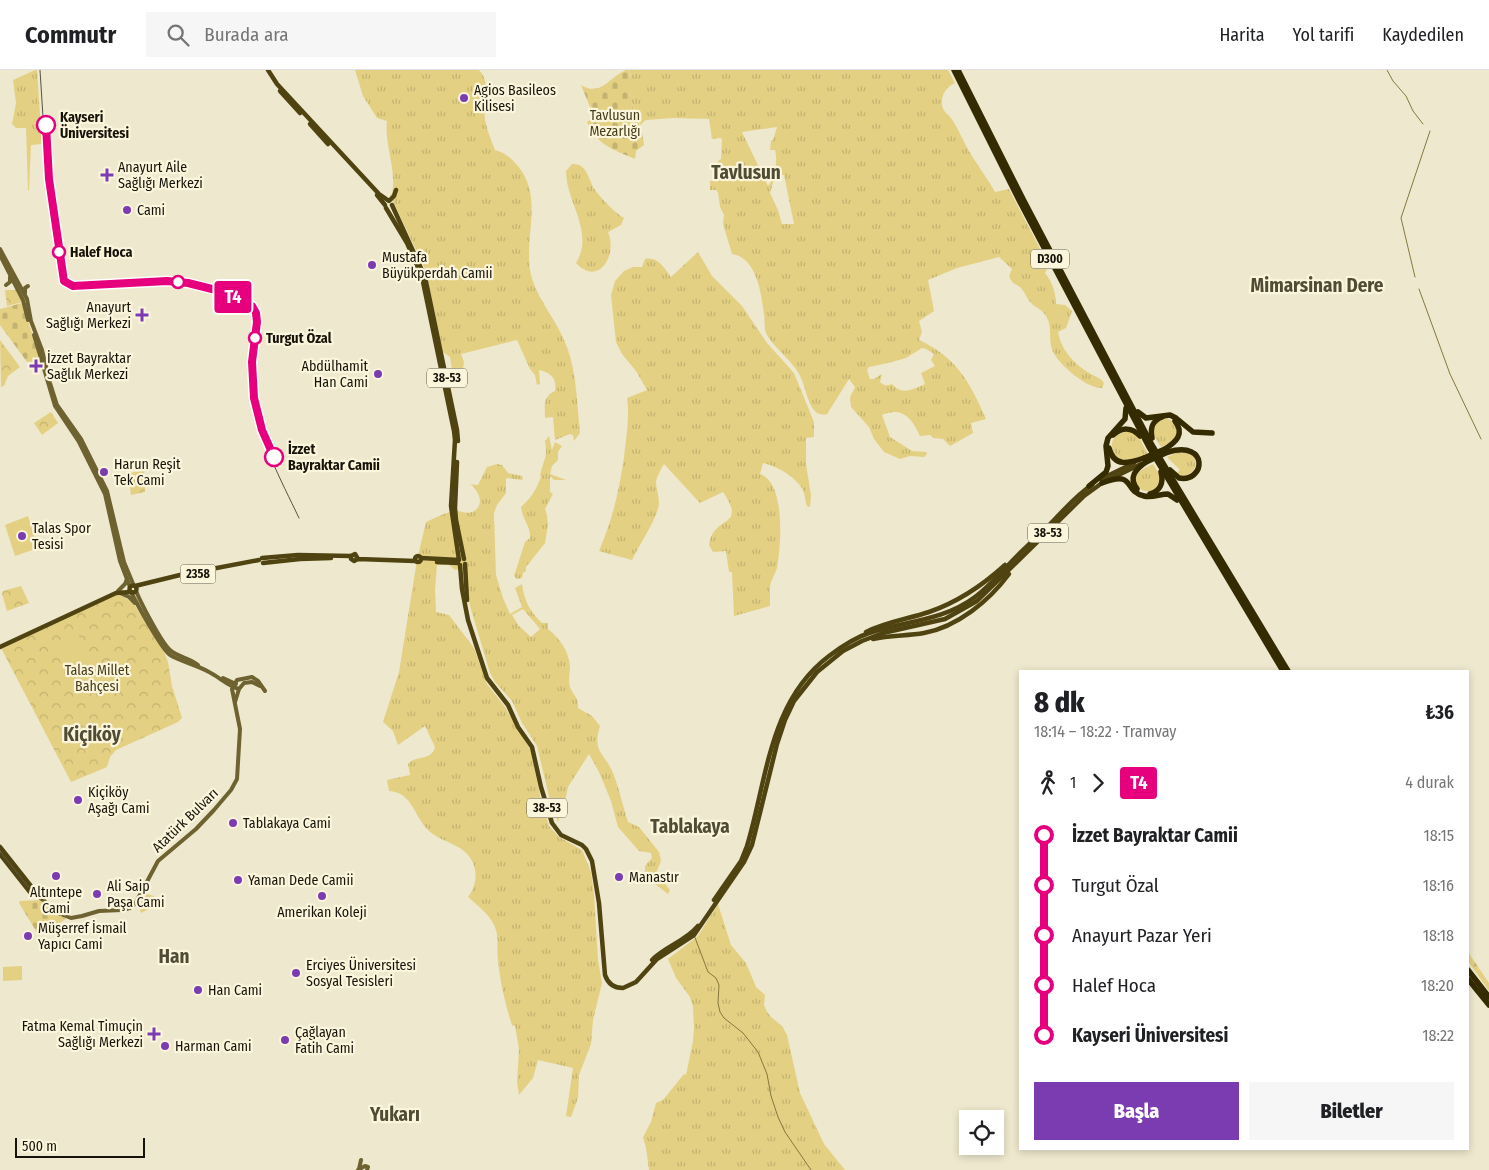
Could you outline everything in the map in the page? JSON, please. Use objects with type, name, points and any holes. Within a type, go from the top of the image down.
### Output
[{"type":"highway","name":"D300","points":[[954,70],[1016,194],[1115,383],[1188,513],[1282,670]]},
{"type":"highway","name":"D300","points":[[958,70],[1023,199],[1128,397],[1151,446]]},
{"type":"highway","points":[[1089,486],[1106,472],[1108,466],[1106,446],[1108,438],[1127,416],[1126,408],[1115,383]]},
{"type":"highway","points":[[1128,397],[1143,417],[1170,415],[1193,432],[1212,433]]},
{"type":"highway","points":[[1151,446],[1150,432],[1154,423],[1161,418],[1169,417],[1178,425],[1180,433],[1176,442],[1166,451]]},
{"type":"highway","points":[[1151,446],[1138,433],[1129,429],[1116,432],[1110,439],[1109,449],[1117,461],[1128,463],[1145,460],[1166,451],[1182,449],[1191,451],[1197,458],[1198,469],[1190,477],[1182,478],[1176,476],[1161,464]]},
{"type":"highway","points":[[1145,460],[1137,469],[1133,478],[1135,486],[1143,493],[1155,492],[1161,486],[1163,478],[1161,464]]},
{"type":"highway","name":"D300","points":[[1161,464],[1287,670]]},
{"type":"highway","points":[[1102,483],[1121,478],[1136,493],[1143,496],[1172,495],[1188,513]]},
{"type":"highway","points":[[1469,972],[1489,1002]]},
{"type":"highway","points":[[1469,980],[1489,1002]]},
{"type":"main road","points":[[264,70],[282,94],[388,205]]},
{"type":"main road","points":[[268,70],[277,84],[362,177],[382,196],[422,278],[454,431],[452,506],[461,562]]},
{"type":"main road","points":[[382,196],[390,196],[396,190],[388,205]]},
{"type":"main road","points":[[0,248],[23,300],[55,406],[78,442],[105,494],[120,561],[127,579],[170,649],[194,661],[200,667]]},
{"type":"main road","points":[[0,256],[10,275],[25,295]]},
{"type":"main road","points":[[6,285],[10,282],[10,275]]},
{"type":"main road","points":[[28,286],[25,290],[25,295],[31,321],[42,350],[57,405],[81,440],[107,491],[124,562],[140,609]]},
{"type":"main road","name":"38-53","points":[[461,562],[471,619],[489,677],[510,703],[520,725],[535,746],[554,822],[563,833],[588,847],[594,861],[602,902],[609,978],[618,985],[628,984],[659,956],[694,935],[741,861],[747,846],[773,744],[782,717],[790,700],[814,669],[842,647],[866,634],[925,620],[956,610],[976,597],[1084,496],[1102,483],[1145,460]]},
{"type":"main road","name":"38-53","points":[[719,896],[744,862],[752,845],[777,744],[794,701],[805,685],[830,660],[862,641],[883,633],[945,619],[977,601],[1070,502],[1089,486],[1145,460]]},
{"type":"main road","points":[[0,646],[117,592],[178,576],[298,555],[351,557],[354,554],[358,557],[461,562]]},
{"type":"main road","points":[[418,559],[461,562]]},
{"type":"main road","points":[[862,641],[924,633],[952,624],[986,598],[1004,580],[1018,559]]},
{"type":"main road","points":[[852,641],[874,628],[895,620],[932,611],[964,597],[1018,559]]},
{"type":"main road","points":[[449,562],[460,574]]},
{"type":"main road","name":"38-53","points":[[461,562],[460,574],[468,620],[487,678],[508,704],[518,727],[532,747],[550,820],[561,835],[582,845],[592,862],[599,903],[602,955],[606,980],[617,988],[627,988],[636,982],[659,956]]},
{"type":"main road","points":[[117,592],[127,579]]},
{"type":"main road","points":[[117,592],[129,597],[140,609],[169,654],[200,667],[239,689]]},
{"type":"main road","points":[[234,685],[238,680],[254,681],[245,683],[239,689],[235,705]]},
{"type":"main road","name":"Atatürk Bulvarı","points":[[33,892],[58,913],[71,918],[98,911],[124,910],[133,906],[158,861],[196,829],[234,787],[237,779],[240,732],[235,705],[234,685]]},
{"type":"main road","points":[[0,847],[33,892]]},
{"type":"main road","points":[[0,854],[33,892]]},
{"type":"main road","points":[[358,1170],[361,1160]]},
{"type":"main road","points":[[358,1170],[365,1166],[368,1167],[367,1170]]},
{"type":"green space","points":[[37,70],[42,144],[31,145],[28,191],[26,128],[16,128],[12,124],[16,103],[13,80]]},
{"type":"green space","points":[[355,70],[479,70],[483,75],[486,87],[485,120],[495,150],[502,152],[517,165],[526,178],[530,191],[532,206],[529,265],[535,288],[559,329],[573,368],[580,433],[574,441],[573,435],[570,434],[555,440],[553,417],[545,418],[546,399],[555,391],[554,379],[547,373],[539,370],[540,384],[537,385],[535,375],[530,369],[517,340],[461,354],[464,362],[463,369],[458,371],[452,369],[450,357],[443,352],[426,271],[390,195],[392,194],[393,175],[387,139],[387,121],[377,118],[363,96]]},
{"type":"green space","points":[[628,70],[948,70],[955,83],[943,95],[943,109],[954,122],[969,151],[995,192],[1009,189],[1049,266],[1045,273],[1053,288],[1056,304],[1065,305],[1072,311],[1066,328],[1058,332],[1062,345],[1080,366],[1103,381],[1102,388],[1088,384],[1064,367],[1053,352],[1050,327],[1046,316],[1028,300],[1020,287],[1013,283],[1009,276],[1012,269],[999,257],[957,268],[928,280],[934,311],[919,321],[922,332],[919,340],[943,354],[968,382],[974,393],[986,419],[971,423],[973,433],[950,446],[943,439],[933,438],[930,435],[920,436],[914,424],[901,413],[896,412],[882,415],[890,437],[912,451],[926,452],[927,454],[924,457],[910,456],[900,459],[884,452],[874,439],[869,427],[851,407],[850,397],[855,387],[849,379],[827,414],[816,412],[812,408],[798,372],[773,344],[766,333],[761,296],[752,269],[747,262],[732,254],[723,224],[724,215],[720,207],[718,192],[710,190],[710,181],[717,181],[722,139],[712,139],[709,119],[673,118],[646,120],[640,125],[631,101],[631,75]],"holes":[[[777,127],[771,141],[770,150],[775,150],[775,169],[768,186],[742,132]],[[777,174],[784,175],[794,224],[782,224],[770,193]],[[922,348],[934,354],[931,360],[935,366],[921,373],[925,384],[904,391],[892,384],[886,385],[881,383],[882,374],[874,379],[870,379],[867,370],[869,367],[906,358]]]},
{"type":"green space","name":"Tavlusun Mezarlığı","points":[[628,70],[631,77],[632,104],[644,145],[636,151],[635,159],[607,146],[595,136],[587,122],[591,119],[590,107],[581,85],[594,89],[599,88]]},
{"type":"green space","points":[[572,164],[577,164],[584,169],[598,193],[612,209],[624,218],[621,225],[608,232],[610,250],[604,266],[592,272],[584,270],[576,263],[581,251],[582,240],[581,228],[567,183],[566,171]]},
{"type":"green space","points":[[698,252],[712,276],[742,306],[767,343],[794,373],[814,422],[814,437],[806,438],[806,464],[811,495],[810,507],[807,506],[803,490],[796,481],[780,469],[763,463],[760,474],[768,479],[774,489],[780,516],[780,546],[777,568],[770,586],[770,606],[734,616],[732,572],[729,572],[726,551],[713,552],[709,545],[716,529],[731,517],[730,504],[723,492],[700,503],[664,464],[656,482],[659,502],[658,509],[632,560],[599,551],[612,516],[620,481],[627,428],[627,398],[647,390],[616,342],[611,295],[615,281],[624,271],[633,267],[642,267],[645,259],[657,261],[671,277]]},
{"type":"green space","points":[[156,279],[170,279],[209,286],[259,306],[256,311],[221,294],[196,287],[157,284]]},
{"type":"green space","points":[[5,290],[17,290],[23,302],[7,306]]},
{"type":"green space","points":[[22,303],[37,348],[38,361],[27,362],[0,325],[0,309]]},
{"type":"green space","points":[[0,340],[20,367],[8,376],[4,386],[1,387]]},
{"type":"green space","points":[[51,412],[58,423],[42,435],[34,423]]},
{"type":"green space","points":[[1167,418],[1175,423],[1177,434],[1172,443],[1161,447],[1152,433],[1159,419]]},
{"type":"green space","points":[[1128,431],[1138,435],[1148,455],[1126,462],[1115,456],[1112,446],[1113,439],[1119,434]]},
{"type":"green space","points":[[549,436],[552,450],[555,442],[562,446],[558,452],[558,460],[552,466],[550,474],[566,480],[554,480],[550,476],[550,492],[553,494],[545,509],[548,525],[545,543],[526,567],[522,578],[517,579],[514,576],[525,542],[530,538],[521,507],[533,493],[541,476],[546,455],[545,441]]},
{"type":"green space","points":[[1178,452],[1190,452],[1195,459],[1194,470],[1184,477],[1175,474],[1180,470],[1167,457]]},
{"type":"green space","points":[[497,464],[502,465],[508,473],[522,476],[523,478],[522,480],[506,478],[506,493],[497,505],[494,513],[496,575],[503,598],[510,614],[522,607],[515,588],[522,584],[524,595],[534,615],[542,623],[548,623],[548,629],[563,646],[569,661],[570,687],[577,699],[578,708],[592,716],[600,726],[597,741],[598,747],[613,773],[628,822],[639,827],[659,852],[661,861],[656,873],[670,890],[668,894],[651,881],[645,871],[645,866],[652,858],[651,853],[639,851],[618,827],[611,801],[589,754],[568,787],[558,822],[551,805],[537,746],[522,723],[512,701],[495,682],[490,673],[470,606],[462,569],[455,570],[449,565],[437,565],[436,612],[449,615],[474,648],[487,684],[505,707],[531,751],[541,800],[549,826],[559,837],[582,850],[591,872],[598,960],[602,983],[593,1020],[591,1044],[579,1075],[578,1098],[571,1117],[566,1116],[573,1068],[538,1060],[533,1078],[519,1095],[517,1082],[519,1049],[515,1026],[512,1025],[501,985],[496,929],[486,913],[468,897],[475,883],[476,876],[473,863],[464,851],[435,836],[428,830],[408,800],[397,792],[389,791],[387,780],[410,775],[408,764],[415,759],[430,755],[435,747],[425,726],[398,745],[393,731],[383,722],[399,672],[417,560],[426,522],[452,512],[470,513],[476,509],[479,506],[480,498],[470,484],[478,485],[487,467]],"holes":[[[523,609],[540,629],[531,637],[519,626],[512,615]]]},
{"type":"green space","points":[[1153,464],[1160,475],[1158,488],[1144,491],[1137,486],[1136,477],[1140,472]]},
{"type":"green space","points":[[144,471],[145,492],[131,495],[128,473]]},
{"type":"green space","name":"Talas Spor Tesisi","points":[[28,516],[38,548],[15,556],[5,525]]},
{"type":"green space","points":[[21,586],[29,603],[7,611],[2,594],[3,591]]},
{"type":"green space","name":"Talas Millet Bahçesi","points":[[118,594],[134,604],[163,649],[182,718],[178,722],[116,750],[110,757],[107,767],[71,782],[0,646]]},
{"type":"green space","points":[[77,633],[92,659],[74,669],[59,643]]},
{"type":"green space","points":[[144,893],[154,896],[153,907],[141,913],[138,904]]},
{"type":"green space","points":[[41,900],[49,908],[66,919],[39,936],[19,903],[20,901]]},
{"type":"green space","points":[[718,904],[731,945],[746,963],[756,987],[765,995],[764,1005],[767,1012],[782,1026],[787,1035],[800,1093],[824,1144],[845,1170],[649,1170],[643,1137],[651,1122],[656,1103],[663,1100],[684,1074],[686,1075],[693,1041],[693,1007],[690,997],[676,978],[668,959],[698,936]]},
{"type":"green space","points":[[1469,953],[1489,983],[1489,991],[1469,962]]},
{"type":"green space","points":[[22,966],[22,980],[3,981],[3,967]]},
{"type":"waterway","points":[[1387,70],[1423,124]]},
{"type":"waterway","points":[[1415,277],[1401,218],[1430,131]]},
{"type":"waterway","points":[[1419,289],[1450,374],[1481,439]]},
{"type":"waterway","points":[[694,935],[708,972],[716,978],[719,985],[718,1003],[720,1012],[724,1018],[743,1033],[758,1052],[767,1074],[771,1096],[778,1117],[785,1132],[811,1170]]},
{"type":"tram line","points":[[40,70],[46,164],[61,281],[70,287],[172,284],[211,291],[249,306],[253,311],[256,322],[250,364],[255,410],[264,442],[299,518]]},
{"type":"tram line","name":"T4","points":[[46,125],[49,179],[63,280],[73,286],[155,281],[188,283],[216,290],[252,306],[256,313],[257,322],[252,354],[254,398],[262,430],[274,457]]},
{"type":"tram line","points":[[0,852],[28,887]]},
{"type":"place","name":"Agios Basileos Kilisesi","points":[[464,98]]},
{"type":"place","name":"Kayseri Üniversitesi","points":[[46,125]]},
{"type":"place","name":"Anayurt Aile Sağlığı Merkezi","points":[[107,175]]},
{"type":"place","name":"Cami","points":[[127,210]]},
{"type":"place","name":"Halef Hoca","points":[[59,252]]},
{"type":"place","name":"Mustafa Büyükperdah Camii","points":[[372,265]]},
{"type":"place","name":"Anayurt Sağlığı Merkezi","points":[[142,315]]},
{"type":"place","name":"Turgut Özal","points":[[255,338]]},
{"type":"place","name":"İzzet Bayraktar Sağlık Merkezi","points":[[36,366]]},
{"type":"place","name":"Abdülhamit Han Cami","points":[[378,374]]},
{"type":"place","name":"İzzet Bayraktar Camii","points":[[274,457]]},
{"type":"place","name":"Harun Reşit Tek Cami","points":[[104,472]]},
{"type":"place","name":"Talas Spor Tesisi","points":[[22,536]]},
{"type":"place","name":"Kiçiköy Aşağı Cami","points":[[78,800]]},
{"type":"place","name":"Tablakaya Cami","points":[[233,823]]},
{"type":"place","name":"Altıntepe Cami","points":[[56,876]]},
{"type":"place","name":"Manastır","points":[[619,877]]},
{"type":"place","name":"Yaman Dede Camii","points":[[238,880]]},
{"type":"place","name":"Ali Saip Paşa Cami","points":[[97,894]]},
{"type":"place","name":"Amerikan Koleji","points":[[322,896]]},
{"type":"place","name":"Müşerref İsmail Yapıcı Cami","points":[[28,936]]},
{"type":"place","name":"Erciyes Üniversitesi Sosyal Tesisleri","points":[[296,973]]},
{"type":"place","name":"Han Cami","points":[[198,990]]},
{"type":"place","name":"Fatma Kemal Timuçin Sağlığı Merkezi","points":[[154,1034]]},
{"type":"place","name":"Çağlayan Fatih Cami","points":[[285,1040]]},
{"type":"place","name":"Harman Cami","points":[[165,1046]]},
{"type":"district","name":"Tavlusun","points":[[746,172]]},
{"type":"district","name":"Mimarsinan Dere","points":[[1317,285]]},
{"type":"district","name":"Kiçiköy","points":[[92,734]]},
{"type":"district","name":"Tablakaya","points":[[690,826]]},
{"type":"district","name":"Han","points":[[174,956]]},
{"type":"district","name":"Yukarı","points":[[395,1114]]}]
